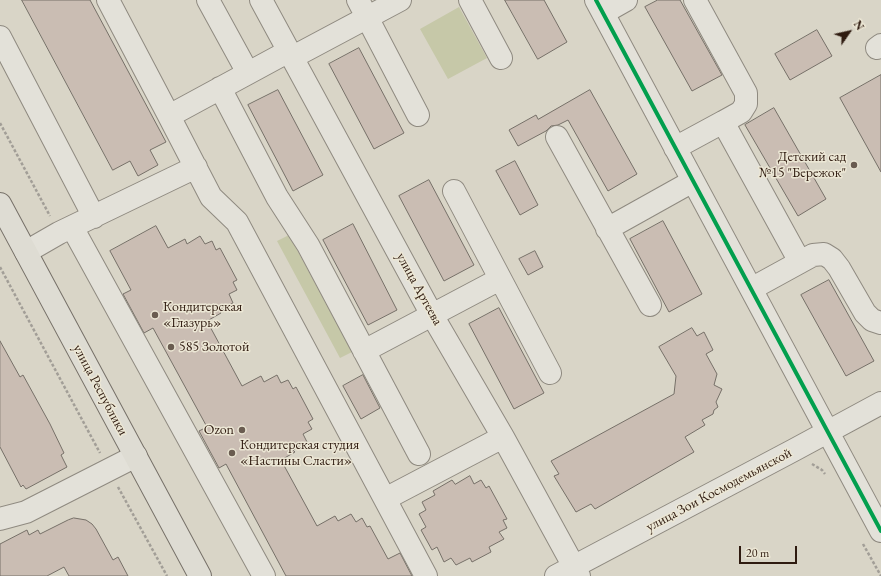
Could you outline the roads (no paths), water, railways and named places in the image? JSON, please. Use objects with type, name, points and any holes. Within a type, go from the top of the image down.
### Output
[{"type":"main road","name":"улица Республики","points":[[2,211],[26,252],[200,576]]},
{"type":"street","points":[[108,0],[211,196],[237,222],[426,576]]},
{"type":"street","points":[[208,0],[248,73]]},
{"type":"street","name":"улица Артеева","points":[[262,0],[432,315],[503,437],[570,573]]},
{"type":"street","points":[[169,116],[248,73],[291,54],[362,9],[400,0]]},
{"type":"street","points":[[470,0],[501,58]]},
{"type":"street","points":[[626,0],[599,7],[881,529]]},
{"type":"street","points":[[675,148],[741,112],[746,104],[746,93],[695,0]]},
{"type":"street","points":[[362,9],[418,115]]},
{"type":"street","points":[[0,37],[94,217]]},
{"type":"street","points":[[220,88],[277,197],[308,245],[419,454]]},
{"type":"street","points":[[723,122],[800,262]]},
{"type":"street","points":[[557,137],[650,305]]},
{"type":"street","points":[[26,252],[72,227],[196,167]]},
{"type":"street","points":[[607,229],[693,181]]},
{"type":"street","points":[[454,191],[550,373]]},
{"type":"street","points":[[72,227],[264,576]]},
{"type":"street","points":[[751,289],[813,255],[824,254],[839,268],[865,313],[872,320],[881,323]]},
{"type":"street","points":[[364,351],[500,279]]},
{"type":"street","name":"улица Зои Космодемьянской","points":[[570,573],[881,403]]},
{"type":"street","points":[[385,499],[503,437]]},
{"type":"street","points":[[0,519],[26,512],[136,456]]},
{"type":"place","name":"Детский сад №15 \"Бережок\"","points":[[854,165]]},
{"type":"place","name":"Кондитерская «Глазурь»","points":[[155,315]]},
{"type":"place","name":"585 Золотой","points":[[171,347]]},
{"type":"place","name":"Ozon","points":[[242,430]]},
{"type":"place","name":"Кондитерская студия «Настины Сласти»","points":[[232,453]]}]
